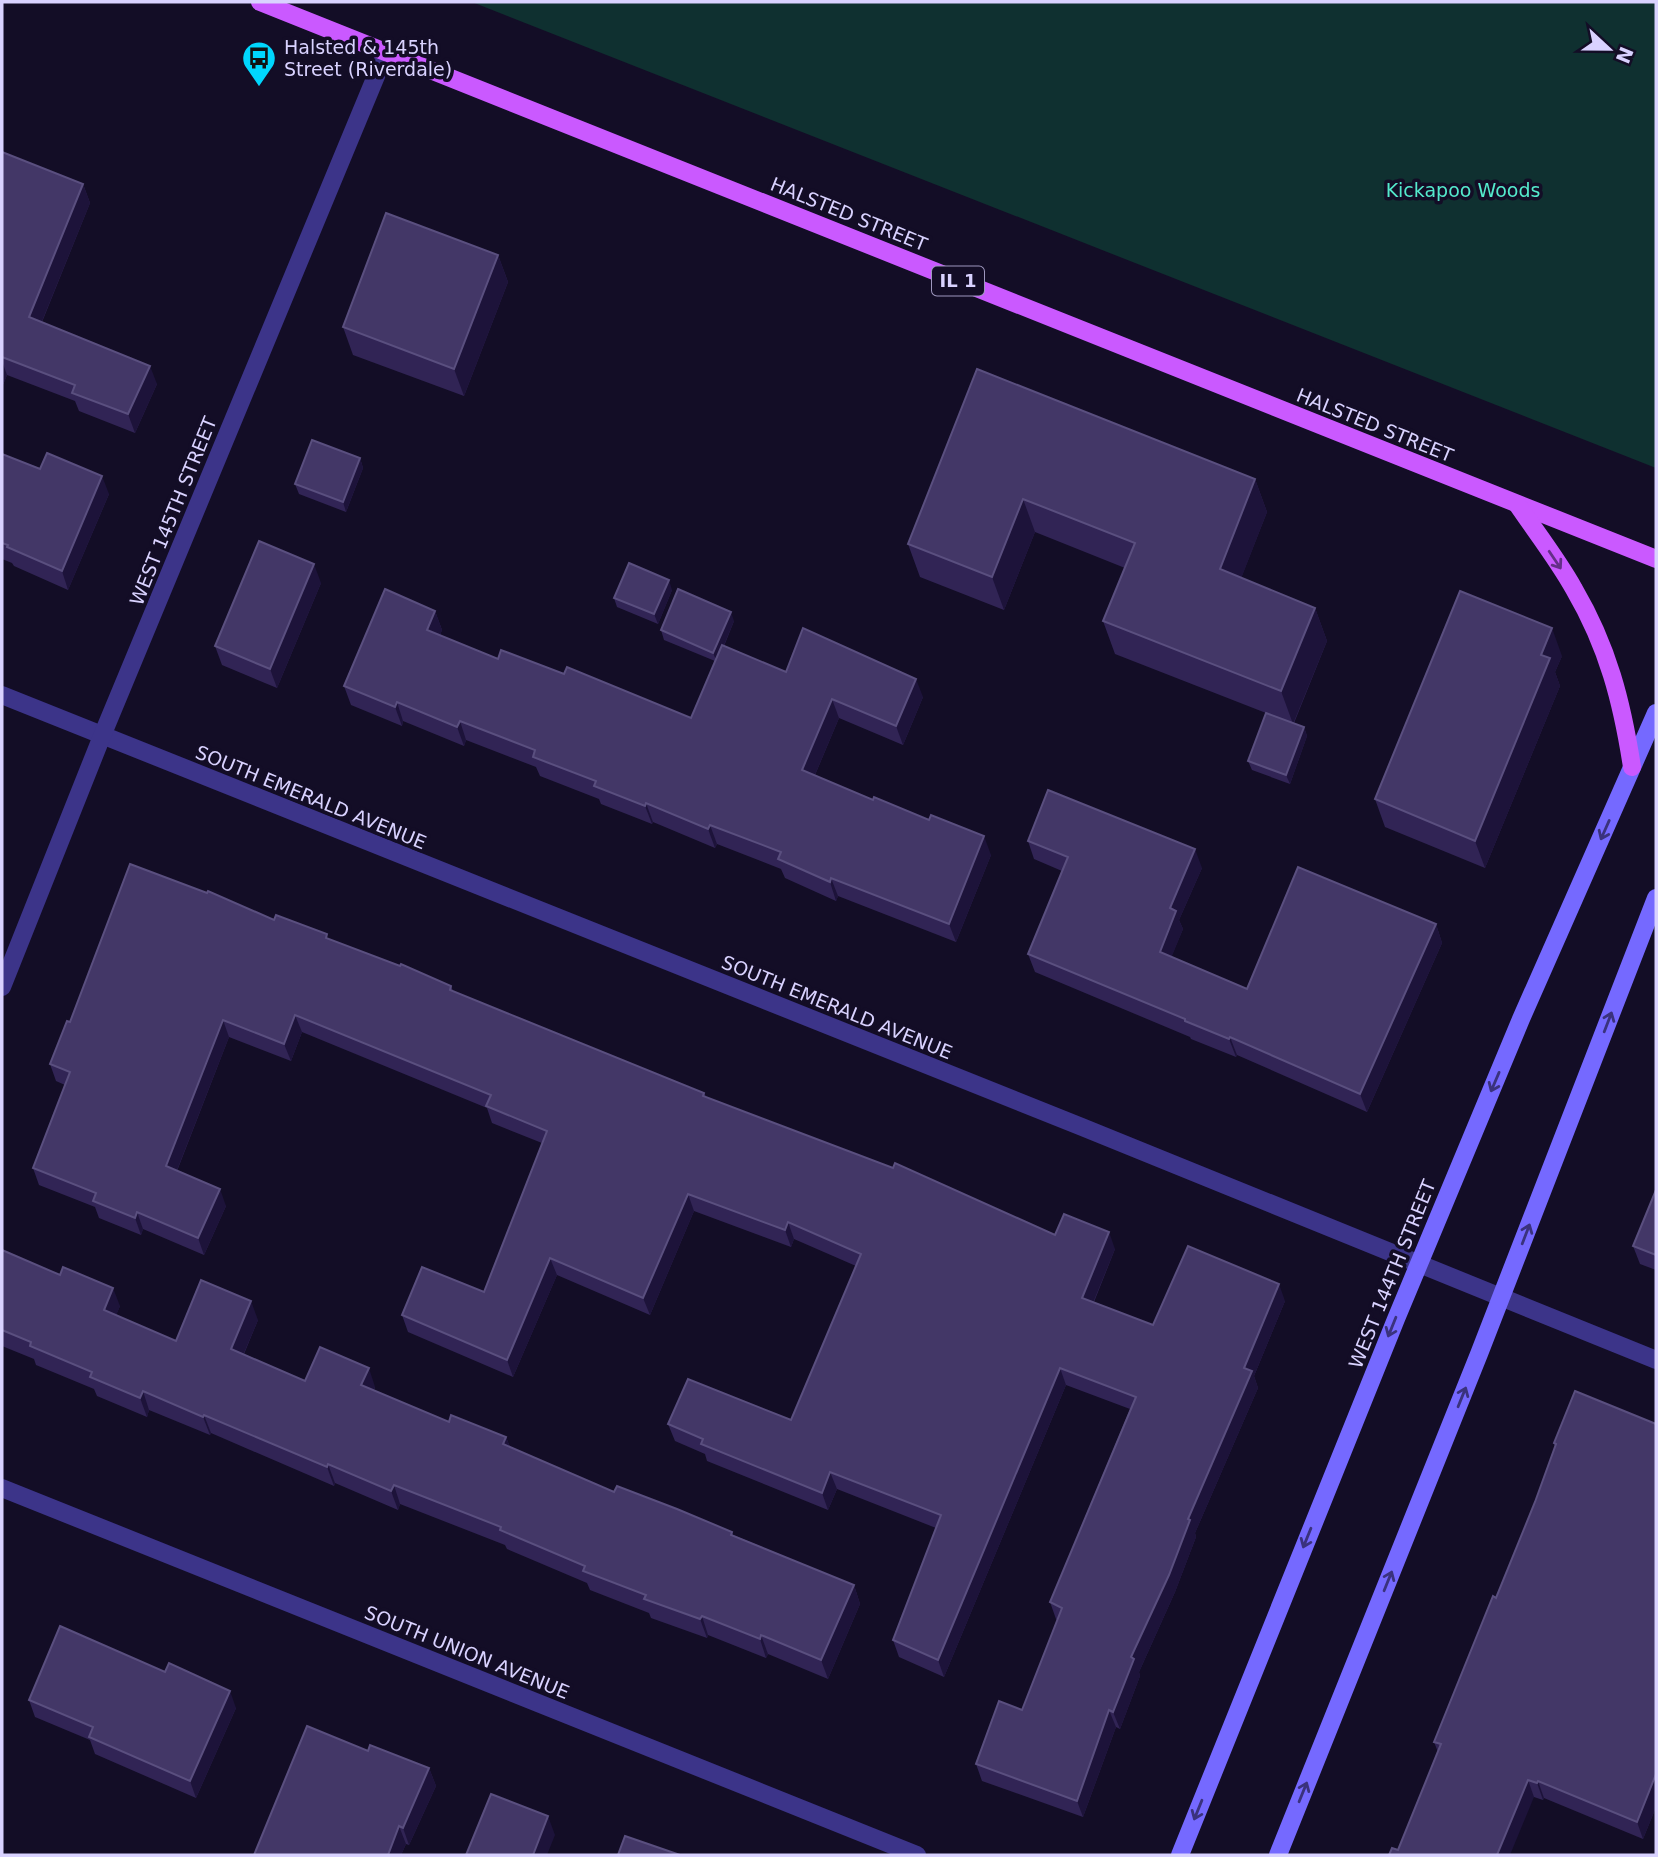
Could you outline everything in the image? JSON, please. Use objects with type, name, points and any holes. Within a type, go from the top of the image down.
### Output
[{"type":"main road","name":"HALSTED STREET","points":[[260,2],[1656,559]]},
{"type":"main road","points":[[1517,504],[1574,588],[1601,642],[1623,709],[1632,767]]},
{"type":"street","name":"WEST 145TH STREET","points":[[2,987],[102,736],[386,52]]},
{"type":"street","name":"SOUTH EMERALD AVENUE","points":[[2,695],[1656,1360]]},
{"type":"street","name":"WEST 144TH STREET","points":[[1180,1855],[1521,1019],[1656,713]]},
{"type":"street","points":[[1278,1855],[1501,1298],[1656,898]]},
{"type":"street","name":"SOUTH UNION AVENUE","points":[[2,1488],[917,1855]]},
{"type":"green space","name":"Kickapoo Woods","points":[[472,2],[1656,2],[1656,468]]},
{"type":"building","points":[[2,152],[83,184],[29,317],[150,366],[128,414],[72,393],[75,385],[2,357]]},
{"type":"building","points":[[386,213],[498,255],[454,369],[343,327]]},
{"type":"building","points":[[977,369],[1255,479],[1220,569],[1315,608],[1281,691],[1103,621],[1135,543],[1023,499],[992,577],[908,544]]},
{"type":"building","points":[[312,440],[360,458],[343,502],[295,484]]},
{"type":"building","points":[[47,453],[102,476],[62,571],[2,543],[2,454],[40,469]]},
{"type":"building","points":[[259,541],[314,564],[270,669],[215,646]]},
{"type":"building","points":[[629,563],[669,580],[654,614],[614,598]]},
{"type":"building","points":[[385,589],[435,611],[427,630],[498,659],[501,650],[564,674],[567,667],[691,718],[722,645],[786,672],[803,628],[916,679],[896,726],[832,699],[802,770],[873,800],[874,797],[929,820],[931,815],[984,836],[949,924],[831,878],[830,882],[778,859],[781,852],[710,825],[708,829],[646,803],[645,806],[594,786],[596,781],[533,757],[535,750],[460,721],[457,727],[397,702],[395,707],[344,686]]},
{"type":"building","points":[[678,589],[731,612],[713,653],[661,630]]},
{"type":"building","points":[[1460,591],[1552,628],[1541,655],[1550,658],[1475,841],[1375,799]]},
{"type":"building","points":[[1266,713],[1304,727],[1286,775],[1248,761]]},
{"type":"building","points":[[1048,790],[1195,849],[1170,908],[1176,911],[1160,952],[1247,989],[1298,867],[1436,924],[1360,1094],[1028,954],[1068,857],[1028,841]]},
{"type":"building","points":[[130,864],[207,893],[208,891],[274,920],[276,915],[327,934],[326,938],[400,966],[401,964],[451,986],[450,990],[704,1093],[703,1096],[893,1168],[895,1163],[1055,1235],[1064,1214],[1109,1232],[1082,1298],[1153,1325],[1188,1246],[1279,1284],[1244,1368],[1252,1371],[1188,1519],[1190,1520],[1169,1575],[1131,1657],[1134,1659],[1113,1712],[1109,1710],[1077,1801],[976,1764],[999,1701],[1022,1710],[1062,1608],[1050,1602],[1136,1397],[1060,1368],[938,1660],[893,1640],[941,1515],[830,1472],[822,1493],[701,1444],[703,1439],[668,1424],[688,1379],[791,1420],[861,1254],[788,1222],[785,1230],[688,1194],[643,1298],[550,1258],[507,1360],[402,1315],[422,1267],[484,1292],[547,1131],[486,1106],[491,1095],[295,1015],[284,1044],[223,1020],[166,1166],[220,1189],[198,1238],[137,1212],[135,1218],[93,1201],[96,1193],[33,1168],[70,1072],[50,1064],[67,1021],[70,1022]]},
{"type":"building","points":[[1656,1190],[1656,1255],[1633,1246]]},
{"type":"building","points":[[2,1250],[60,1275],[63,1267],[113,1288],[104,1310],[176,1341],[201,1280],[251,1301],[231,1349],[305,1381],[320,1347],[369,1368],[361,1385],[449,1422],[451,1415],[506,1437],[503,1444],[614,1492],[617,1486],[677,1509],[732,1532],[731,1535],[854,1585],[821,1660],[761,1635],[760,1639],[702,1616],[700,1619],[644,1599],[646,1595],[583,1571],[585,1566],[500,1530],[501,1527],[394,1485],[391,1491],[143,1391],[140,1398],[90,1377],[92,1372],[30,1346],[31,1342],[2,1330]]},
{"type":"building","points":[[1575,1391],[1656,1424],[1656,1774],[1637,1822],[1538,1781],[1528,1780],[1497,1855],[1389,1855],[1392,1848],[1398,1850],[1441,1744],[1434,1742],[1493,1596],[1496,1598],[1535,1502],[1556,1444],[1554,1443]]},
{"type":"building","points":[[60,1626],[165,1672],[169,1663],[230,1691],[190,1781],[89,1737],[93,1727],[29,1700]]},
{"type":"building","points":[[307,1726],[368,1751],[370,1745],[429,1768],[403,1828],[399,1826],[388,1855],[254,1855]]},
{"type":"building","points":[[491,1794],[548,1816],[533,1855],[466,1855]]},
{"type":"building","points":[[625,1836],[680,1855],[618,1855]]},
{"type":"place","name":"Halsted & 145th Street (Riverdale)","points":[[259,88]]}]
